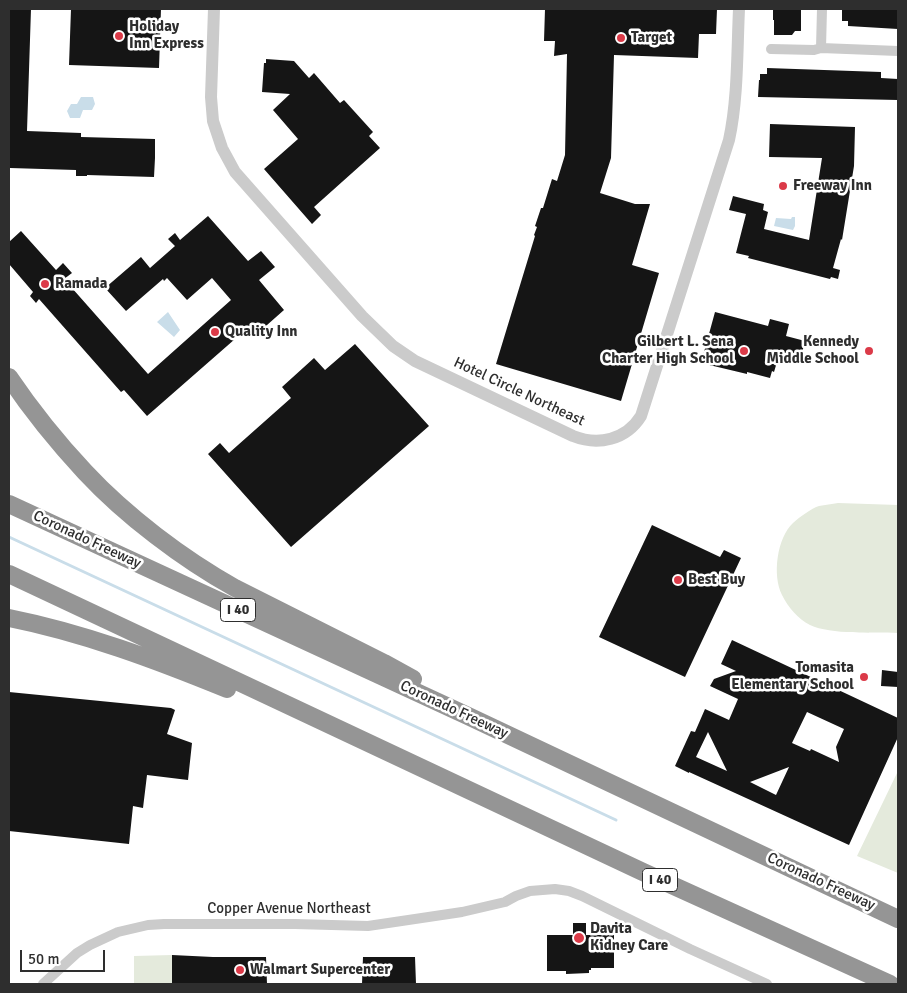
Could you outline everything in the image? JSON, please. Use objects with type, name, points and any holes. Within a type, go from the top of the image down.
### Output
[{"type":"highway","points":[[9,378],[46,427],[86,473],[128,512],[178,551],[235,588],[405,674],[468,716]]},
{"type":"highway","name":"Coronado Freeway","points":[[9,504],[468,716],[898,919]]},
{"type":"highway","name":"I 40","points":[[9,574],[652,876],[890,984]]},
{"type":"highway","points":[[9,618],[44,625],[104,642],[176,668],[432,772]]},
{"type":"street","name":"Hotel Circle Northeast","points":[[214,9],[211,97],[213,121],[222,148],[235,172],[362,316],[393,346],[415,361],[573,436],[588,441],[603,441],[618,436],[630,429],[638,421],[644,407],[732,128],[739,9]]},
{"type":"street","points":[[821,48],[822,9]]},
{"type":"street","points":[[771,49],[898,50]]},
{"type":"street","name":"Copper Avenue Northeast","points":[[43,984],[83,949],[104,938],[133,928],[164,924],[368,926],[462,912],[506,902],[530,891],[555,889],[582,896],[767,984]]},
{"type":"shaded area","points":[[838,503],[898,505],[898,633],[841,632],[819,628],[810,625],[797,616],[782,595],[777,577],[777,567],[783,538],[795,521],[805,513],[819,506]]},
{"type":"shaded area","points":[[898,771],[898,873],[857,856]]},
{"type":"shaded area","points":[[172,955],[172,984],[134,984],[134,956]]},
{"type":"water","points":[[81,97],[93,97],[95,104],[92,110],[83,110],[80,118],[70,118],[67,111],[71,104],[77,104]]},
{"type":"water","points":[[795,217],[793,230],[774,226],[776,218],[791,219]]},
{"type":"water","points":[[168,312],[180,330],[174,337],[157,322]]},
{"type":"building","points":[[9,9],[31,9],[27,131],[81,133],[81,137],[155,139],[154,177],[76,176],[76,170],[10,168]]},
{"type":"building","name":"Holiday Inn Express","points":[[71,9],[161,9],[159,68],[69,65]]},
{"type":"building","points":[[545,9],[717,9],[716,34],[699,34],[698,58],[614,55],[611,158],[600,193],[635,204],[650,204],[632,265],[659,273],[621,401],[496,364],[535,236],[537,227],[535,226],[552,179],[557,181],[565,155],[567,54],[554,56],[555,41],[544,41]]},
{"type":"building","points":[[773,9],[801,10],[801,31],[795,31],[792,35],[774,35]]},
{"type":"building","points":[[842,9],[898,9],[898,29],[848,26],[848,21],[842,21]]},
{"type":"building","points":[[266,59],[294,61],[309,78],[314,73],[340,103],[344,100],[373,132],[369,136],[380,148],[314,207],[321,215],[312,224],[264,169],[298,139],[273,110],[290,94],[262,92],[264,63],[266,63]]},
{"type":"building","points":[[767,68],[881,72],[881,78],[898,79],[898,100],[758,97],[760,74],[767,74]]},
{"type":"building","points":[[770,124],[855,127],[854,166],[842,240],[833,268],[840,270],[838,279],[831,277],[830,279],[748,258],[749,256],[736,253],[746,214],[729,210],[733,196],[764,204],[763,210],[768,212],[764,229],[809,240],[822,158],[769,157]]},
{"type":"building","points":[[208,216],[248,261],[261,251],[275,267],[259,280],[284,310],[258,333],[251,325],[147,416],[124,390],[121,392],[39,299],[36,303],[30,296],[33,292],[9,264],[9,242],[21,231],[56,270],[63,263],[72,273],[64,279],[148,374],[231,300],[212,278],[187,300],[167,278],[164,281],[163,279],[126,311],[105,288],[141,257],[150,268],[175,246],[168,239],[175,233],[180,240]]},
{"type":"building","points":[[715,312],[768,326],[770,319],[789,324],[786,336],[805,341],[801,357],[780,352],[774,372],[772,371],[770,378],[701,363]]},
{"type":"building","points":[[355,344],[429,426],[291,547],[208,454],[220,443],[229,453],[291,398],[282,387],[314,358],[325,370]]},
{"type":"building","name":"Best Buy","points":[[652,525],[720,557],[724,550],[741,558],[685,677],[599,637]]},
{"type":"building","points":[[732,640],[898,718],[898,737],[849,845],[675,766],[691,731],[695,732],[705,709],[729,720],[738,699],[710,686],[714,679],[736,671],[721,664]],"holes":[[[807,712],[844,729],[836,747],[839,762],[811,749],[810,751],[792,743]],[[708,732],[727,771],[696,757]],[[789,767],[776,795],[750,782]]]},
{"type":"building","points":[[882,670],[898,672],[898,687],[881,686]]},
{"type":"building","points":[[9,692],[171,708],[175,710],[167,734],[192,743],[188,780],[147,775],[143,808],[133,806],[129,844],[9,831]]},
{"type":"building","points":[[573,923],[586,923],[586,935],[614,935],[614,968],[591,968],[589,973],[566,974],[566,971],[547,971],[547,935],[573,935]]},
{"type":"building","points":[[172,955],[266,957],[267,984],[172,984]]},
{"type":"building","points":[[363,957],[415,957],[416,984],[362,984]]},
{"type":"waterway","points":[[9,537],[616,820]]},
{"type":"place","name":"Holiday Inn Express","points":[[119,36]]},
{"type":"place","name":"Target","points":[[621,38]]},
{"type":"place","name":"Freeway Inn","points":[[783,186]]},
{"type":"place","name":"Ramada","points":[[45,284]]},
{"type":"place","name":"Quality Inn","points":[[215,332]]},
{"type":"place","name":"Gilbert L. Sena Charter High School","points":[[744,351]]},
{"type":"place","name":"Kennedy Middle School","points":[[869,351]]},
{"type":"place","name":"Best Buy","points":[[678,580]]},
{"type":"place","name":"Tomasita Elementary School","points":[[864,677]]},
{"type":"place","name":"Davita Kidney Care","points":[[579,938]]},
{"type":"place","name":"Walmart Supercenter","points":[[240,970]]}]
